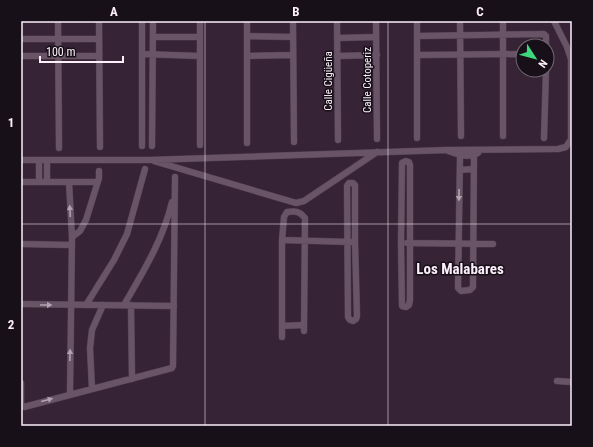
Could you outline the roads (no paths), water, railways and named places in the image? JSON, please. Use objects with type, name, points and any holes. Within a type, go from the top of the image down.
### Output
[{"type":"street","points":[[58,21],[59,148]]},
{"type":"street","points":[[99,21],[100,147]]},
{"type":"street","points":[[142,21],[142,146]]},
{"type":"street","points":[[152,146],[153,21]]},
{"type":"street","points":[[200,21],[200,146]]},
{"type":"street","points":[[247,21],[247,143]]},
{"type":"street","points":[[293,21],[294,142]]},
{"type":"street","name":"Calle Cigüeña","points":[[337,21],[338,140]]},
{"type":"street","name":"Calle Cotoperiz","points":[[376,21],[377,139]]},
{"type":"street","points":[[417,21],[417,138]]},
{"type":"street","points":[[460,21],[461,136]]},
{"type":"street","points":[[502,136],[503,21]]},
{"type":"street","points":[[21,160],[149,160],[447,150],[558,149],[566,147],[571,139],[570,59],[567,47],[554,21]]},
{"type":"street","points":[[417,36],[503,36],[544,34],[546,38]]},
{"type":"street","points":[[247,36],[293,37]]},
{"type":"street","points":[[152,37],[200,37]]},
{"type":"street","points":[[337,38],[376,37]]},
{"type":"street","points":[[21,39],[99,39]]},
{"type":"street","points":[[142,54],[200,56]]},
{"type":"street","points":[[417,55],[515,54]]},
{"type":"street","points":[[247,56],[293,55]]},
{"type":"street","points":[[337,56],[376,55]]},
{"type":"street","points":[[21,56],[99,56]]},
{"type":"street","points":[[544,138],[546,78]]},
{"type":"street","points":[[447,150],[460,156],[474,155],[485,149]]},
{"type":"street","points":[[149,160],[296,203],[304,201],[377,152]]},
{"type":"street","points":[[460,156],[458,288],[461,291],[470,290],[473,287],[474,155]]},
{"type":"street","points":[[39,160],[39,182]]},
{"type":"street","points":[[47,160],[47,182]]},
{"type":"street","points":[[406,161],[409,162],[410,165],[410,300],[409,305],[406,307],[402,306],[401,243],[402,163],[406,161]]},
{"type":"street","points":[[86,305],[128,234],[145,169]]},
{"type":"street","points":[[460,170],[474,170]]},
{"type":"street","points":[[72,237],[80,231],[86,220],[99,171]]},
{"type":"street","points":[[21,382],[21,404],[24,407],[172,368],[175,177]]},
{"type":"street","points":[[21,182],[97,182]]},
{"type":"street","points":[[69,182],[72,237],[70,394]]},
{"type":"street","points":[[350,183],[355,185],[357,316],[353,321],[348,317],[347,242],[347,186],[350,183]]},
{"type":"street","points":[[132,378],[128,305],[157,247],[168,218],[175,190]]},
{"type":"street","points":[[295,211],[296,203]]},
{"type":"street","points":[[282,326],[304,328],[305,218],[301,213],[295,211],[287,212],[284,217],[282,240],[282,326],[282,337]]},
{"type":"street","points":[[282,240],[355,242]]},
{"type":"street","points":[[401,243],[493,244]]},
{"type":"street","points":[[21,244],[72,245]]},
{"type":"street","points":[[21,304],[174,306]]},
{"type":"street","points":[[92,389],[90,348],[92,330],[103,305]]},
{"type":"street","points":[[557,381],[572,382]]},
{"type":"district","name":"Los Malabares","points":[[460,269]]}]
